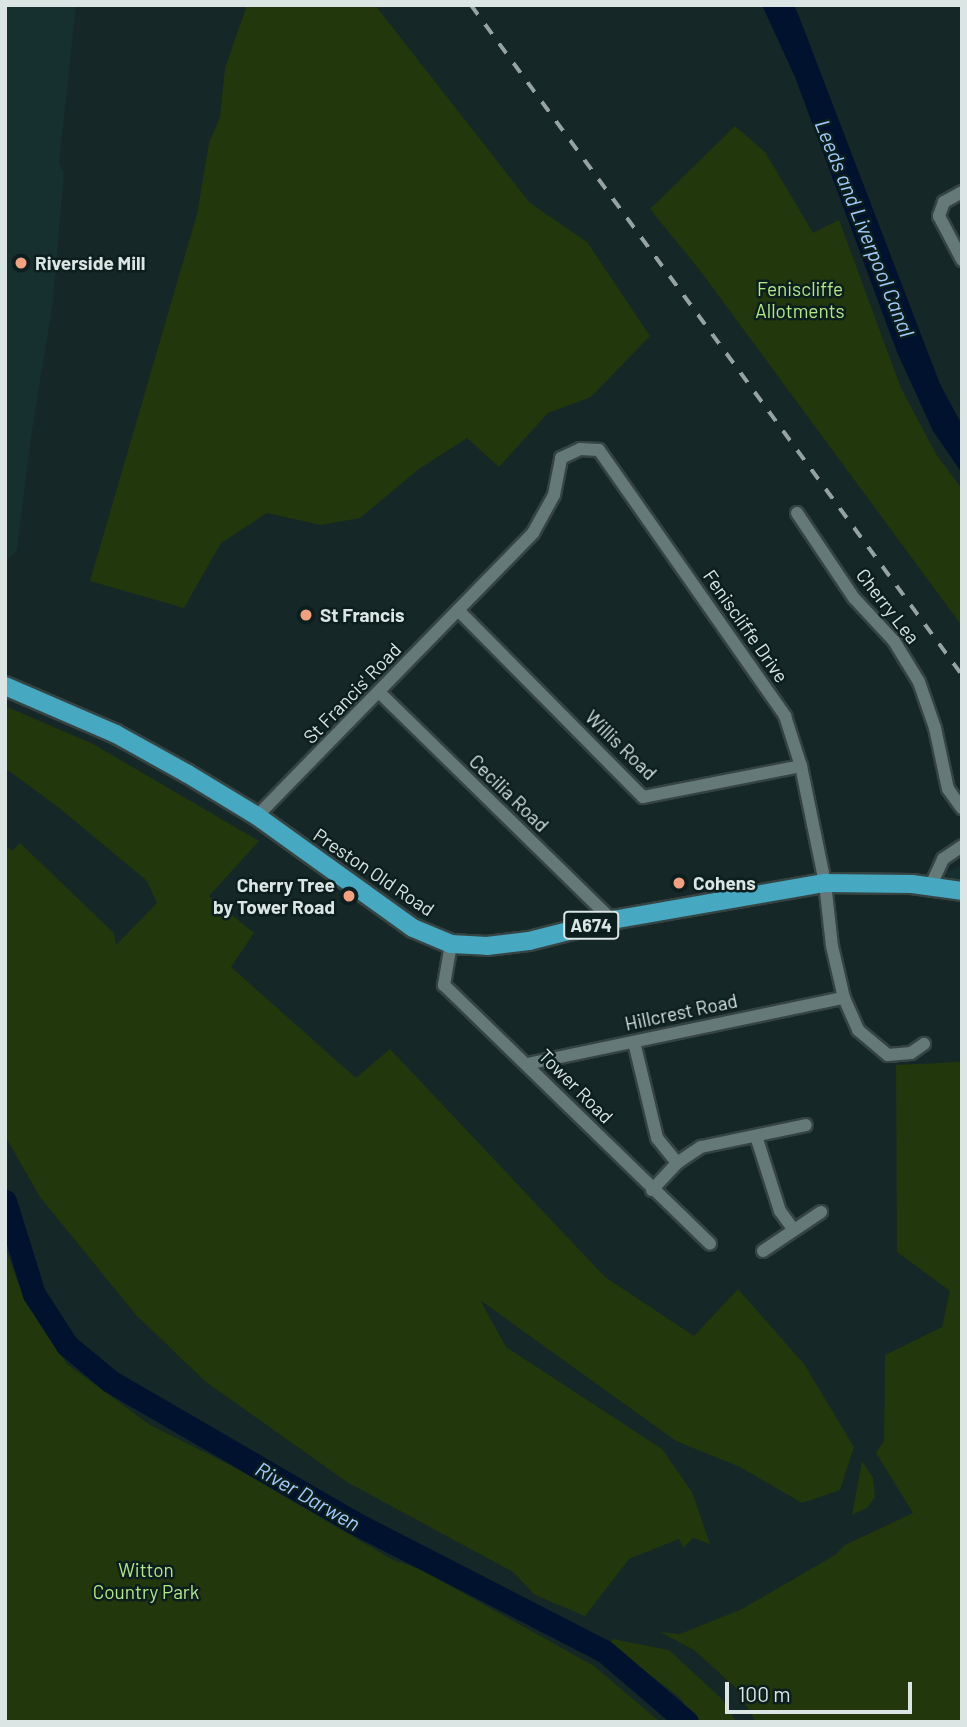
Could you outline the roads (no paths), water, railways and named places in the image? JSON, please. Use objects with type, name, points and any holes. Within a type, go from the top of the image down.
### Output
[{"type":"main road","name":"Preston Old Road","points":[[5,686],[116,734],[257,816],[412,928],[451,944],[487,946],[529,941],[612,920],[825,883],[930,885],[962,891]]},
{"type":"street","points":[[962,192],[944,202],[939,216],[962,260]]},
{"type":"street","name":"Feniscliffe Drive","points":[[561,458],[580,449],[599,450],[785,716],[801,766],[825,883],[832,946],[844,998],[858,1030],[884,1054],[897,1056],[911,1053],[924,1044]]},
{"type":"street","name":"St Francis' Road","points":[[257,816],[380,693],[533,533],[554,495],[561,458]]},
{"type":"street","name":"Cherry Lea","points":[[797,513],[854,598],[894,641],[919,682],[935,728],[948,789],[962,808]]},
{"type":"street","name":"Willis Road","points":[[458,611],[643,797],[801,766]]},
{"type":"street","name":"Cecilia Road","points":[[380,693],[612,920]]},
{"type":"street","points":[[930,885],[943,859],[962,846]]},
{"type":"street","name":"Tower Road","points":[[451,944],[444,985],[710,1244]]},
{"type":"street","name":"Hillcrest Road","points":[[527,1064],[844,998]]},
{"type":"street","points":[[634,1042],[657,1138],[677,1163]]},
{"type":"street","points":[[652,1190],[677,1163],[701,1147],[806,1125]]},
{"type":"street","points":[[756,1136],[780,1211],[793,1229]]},
{"type":"street","points":[[763,1251],[821,1212]]},
{"type":"water","name":"Leeds and Liverpool Canal","points":[[762,5],[794,5],[800,19],[940,384],[962,425],[962,473],[933,431],[897,352],[795,77]]},
{"type":"waterway","name":"River Darwen","points":[[5,1201],[34,1294],[67,1345],[110,1381],[353,1522],[604,1651],[687,1722]]},
{"type":"railway","points":[[471,5],[962,675]]},
{"type":"place","name":"Riverside Mill","points":[[21,263]]},
{"type":"place","name":"St Francis","points":[[306,615]]},
{"type":"place","name":"Cohens","points":[[679,883]]},
{"type":"place","name":"Cherry Tree by Tower Road","points":[[349,896]]},
{"type":"park label","name":"Feniscliffe Allotments","points":[[800,300]]},
{"type":"park label","name":"Witton Country Park","points":[[146,1581]]}]
